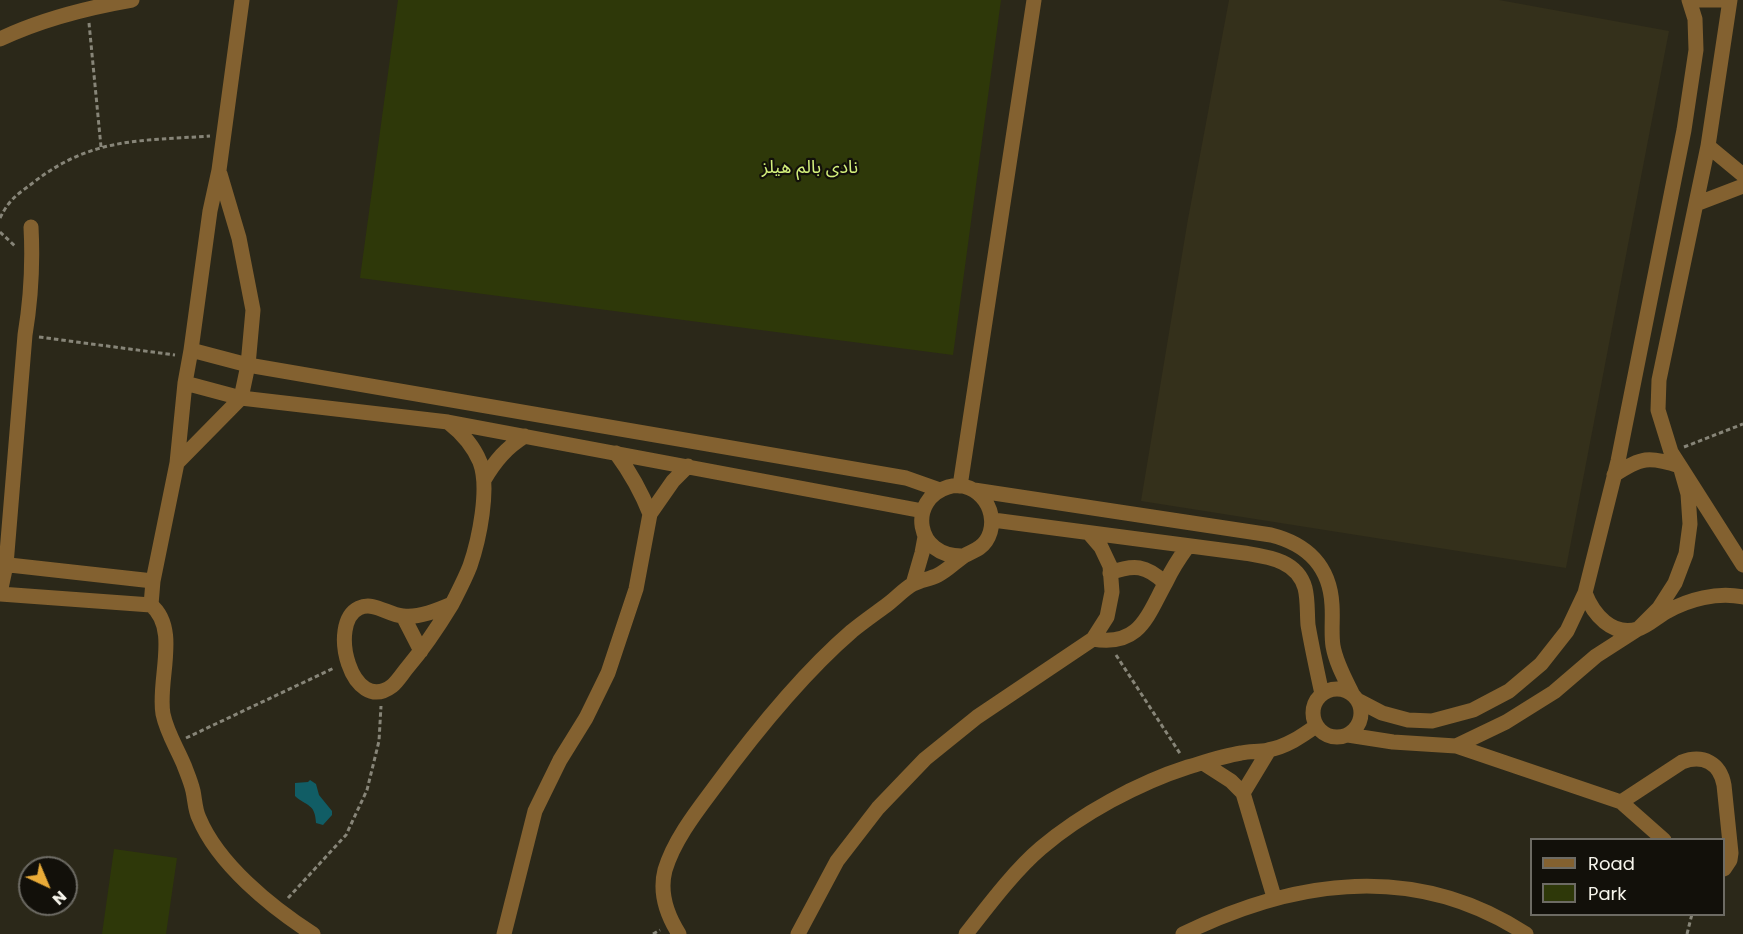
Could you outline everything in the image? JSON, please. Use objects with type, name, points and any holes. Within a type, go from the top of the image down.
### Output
[{"type":"street","points":[[0,39],[26,27],[88,8],[132,0]]},
{"type":"street","points":[[151,605],[153,581],[177,463],[184,382],[210,211],[219,170],[242,0]]},
{"type":"street","points":[[967,488],[1034,0]]},
{"type":"street","points":[[913,584],[925,537],[922,524],[923,511],[930,499],[940,490],[950,487],[1271,535],[1291,540],[1309,552],[1322,568],[1329,585],[1332,602],[1333,647],[1341,671],[1356,697],[1362,713],[1361,720],[1354,731],[1348,735],[1341,737],[1327,735],[1316,726],[1314,705],[1322,694],[1337,688],[1356,697],[1382,713],[1408,720],[1432,721],[1473,710],[1509,691],[1541,664],[1567,631],[1585,593],[1614,474],[1684,130],[1696,50],[1695,19],[1689,0]]},
{"type":"street","points":[[1693,0],[1724,0]]},
{"type":"street","points":[[1730,0],[1708,146],[1659,380],[1658,410],[1671,452],[1743,565]]},
{"type":"street","points":[[1708,146],[1743,175]]},
{"type":"street","points":[[177,463],[241,398],[248,365],[253,310],[239,238],[219,170]]},
{"type":"street","points":[[1696,204],[1743,186]]},
{"type":"street","points":[[31,227],[33,263],[31,300],[25,335],[0,594],[151,605],[159,612],[165,628],[166,646],[163,714],[173,744],[193,789],[198,816],[211,842],[229,865],[288,918],[313,934]]},
{"type":"street","points":[[190,354],[906,478],[940,490]]},
{"type":"street","points":[[184,382],[241,398],[448,422],[923,511]]},
{"type":"street","points":[[448,422],[462,433],[472,447],[480,463],[484,480],[480,522],[470,566],[452,604],[421,651],[391,687],[382,691],[363,688],[347,661],[345,631],[348,619],[353,612],[367,606],[403,616],[420,614],[452,604]]},
{"type":"street","points":[[484,480],[508,447],[525,436]]},
{"type":"street","points":[[616,453],[630,472],[650,514]]},
{"type":"street","points":[[1614,474],[1634,462],[1657,459],[1680,466]]},
{"type":"street","points":[[504,934],[535,811],[560,760],[586,718],[608,674],[636,588],[650,514],[660,497],[688,466]]},
{"type":"street","points":[[1585,593],[1590,607],[1598,618],[1610,626],[1623,630],[1638,629],[1659,608],[1675,583],[1686,554],[1690,524],[1688,494],[1680,466]]},
{"type":"street","points":[[925,537],[941,553],[952,556],[964,556],[976,552],[985,543],[991,532],[993,520],[990,508],[983,497],[967,488]]},
{"type":"street","points":[[993,520],[1269,557],[1284,562],[1297,572],[1305,586],[1308,623],[1322,694]]},
{"type":"street","points":[[1089,533],[1101,547],[1110,566],[1112,592],[1100,640]]},
{"type":"street","points":[[801,932],[837,861],[878,808],[925,759],[977,717],[1100,640],[1121,639],[1134,633],[1152,612],[1165,583],[1188,546]]},
{"type":"street","points":[[679,934],[668,917],[663,894],[665,870],[696,813],[750,740],[851,632],[913,584],[941,574],[964,556]]},
{"type":"street","points":[[3,565],[153,581]]},
{"type":"street","points":[[1110,573],[1124,567],[1140,567],[1154,572],[1165,583]]},
{"type":"street","points":[[1456,746],[1506,722],[1554,692],[1596,656],[1667,611],[1699,598],[1733,595],[1743,597]]},
{"type":"street","points":[[403,616],[421,651]]},
{"type":"street","points":[[966,934],[1040,849],[1088,815],[1138,787],[1195,765],[1246,752],[1269,750],[1294,740],[1316,726]]},
{"type":"street","points":[[1348,735],[1393,742],[1456,746],[1621,802],[1662,838]]},
{"type":"street","points":[[1243,793],[1269,750]]},
{"type":"street","points":[[1621,802],[1682,762],[1691,759],[1709,761],[1717,767],[1724,785],[1731,853],[1725,868]]},
{"type":"street","points":[[1195,765],[1218,771],[1243,793],[1274,897]]},
{"type":"street","points":[[1183,934],[1230,912],[1274,897],[1361,886],[1395,887],[1428,892],[1460,901],[1492,914],[1526,934]]},
{"type":"path","points":[[88,8],[101,147]]},
{"type":"path","points":[[0,218],[8,202],[52,168],[90,150],[121,142],[224,135]]},
{"type":"path","points":[[25,335],[190,354]]},
{"type":"path","points":[[1671,452],[1743,424]]},
{"type":"path","points":[[1100,640],[1195,765]]},
{"type":"path","points":[[173,744],[347,661]]},
{"type":"path","points":[[278,909],[346,835],[359,808],[367,790],[379,741],[382,691]]},
{"type":"path","points":[[1688,934],[1692,916]]},
{"type":"shaded area","points":[[1229,0],[1499,0],[1669,31],[1566,568],[1141,501],[1188,219]]},
{"type":"green space","name":"نادى بالم هيلز","points":[[398,0],[1001,0],[953,355],[360,278]]},
{"type":"green space","points":[[114,849],[177,858],[166,934],[102,934]]},
{"type":"water","points":[[310,780],[316,784],[319,795],[332,811],[332,815],[323,825],[316,823],[310,806],[295,796],[295,783]]}]
